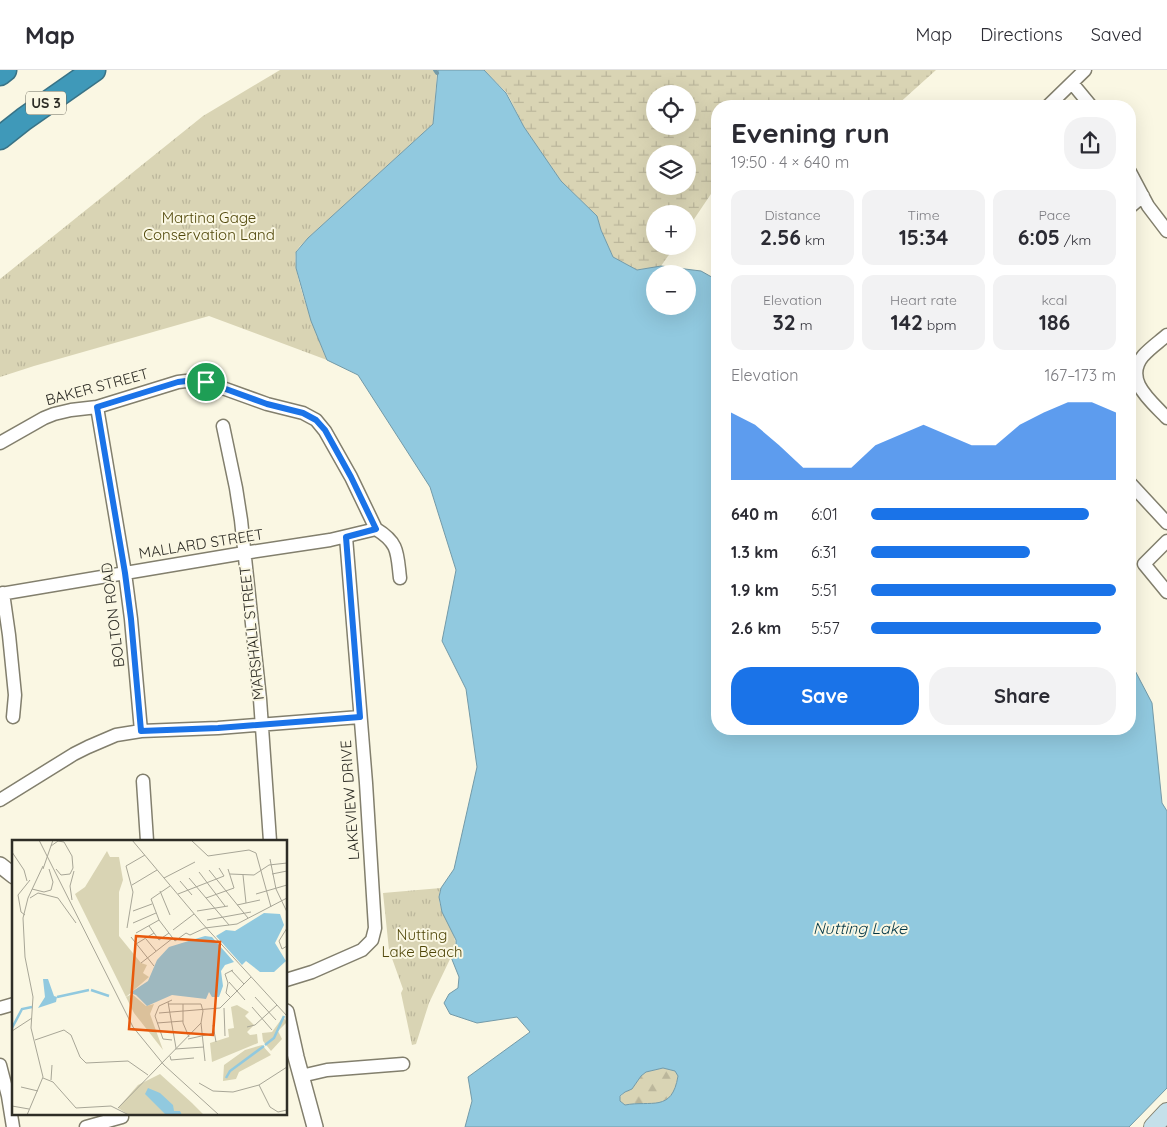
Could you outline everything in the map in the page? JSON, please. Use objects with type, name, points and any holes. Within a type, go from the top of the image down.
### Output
[{"type":"highway","points":[[0,74],[5,70]]},
{"type":"highway","name":"US 3","points":[[0,138],[94,70]]},
{"type":"main road","points":[[1153,1127],[1167,1112]]},
{"type":"street","points":[[1054,100],[1086,70]]},
{"type":"street","points":[[1072,83],[1086,100]]},
{"type":"street","points":[[1136,183],[1148,206],[1167,231]]},
{"type":"street","points":[[1136,202],[1143,196]]},
{"type":"street","points":[[1167,335],[1144,355],[1136,369],[1139,387],[1167,418]]},
{"type":"street","name":"BAKER STREET","points":[[0,443],[54,414],[97,407],[178,382],[200,381],[267,404],[296,411],[316,420],[325,430],[351,477],[376,529]]},
{"type":"street","name":"BOLTON ROAD","points":[[97,407],[125,573],[134,642],[141,731]]},
{"type":"street","name":"MARSHALL STREET","points":[[223,426],[241,520],[260,699],[270,840]]},
{"type":"street","points":[[1136,489],[1167,523]]},
{"type":"street","points":[[376,529],[393,543],[398,556],[400,578]]},
{"type":"street","name":"MALLARD STREET","points":[[2,594],[346,537],[376,529]]},
{"type":"street","name":"LAKEVIEW DRIVE","points":[[288,979],[312,972],[362,950],[372,940],[374,934],[375,922],[366,783],[346,537]]},
{"type":"street","points":[[1167,541],[1144,564],[1167,592]]},
{"type":"street","points":[[2,594],[16,695],[13,717]]},
{"type":"street","points":[[0,800],[88,747],[116,736],[141,731],[262,725],[360,717]]},
{"type":"street","points":[[143,781],[147,840]]},
{"type":"street","points":[[0,865],[12,874]]},
{"type":"street","points":[[288,1021],[315,1127]]},
{"type":"street","points":[[301,1076],[328,1070],[403,1064]]},
{"type":"street","points":[[0,1065],[13,1127]]},
{"type":"street","points":[[86,1127],[122,1117]]},
{"type":"green space","name":"Martina Gage Conservation Land","points":[[280,70],[435,70],[437,73],[433,124],[308,238],[296,252],[295,261],[301,289],[327,360],[209,316],[0,377],[0,279],[203,116]]},
{"type":"green space","points":[[484,70],[936,70],[903,100],[711,100],[711,194],[696,216],[696,205],[646,205],[646,255],[669,255],[662,265],[646,265],[646,268],[637,270],[613,257],[597,216],[561,181],[524,127],[507,93]]},
{"type":"green space","name":"Nutting Lake Beach","points":[[441,888],[439,895],[440,904],[454,935],[455,950],[429,1003],[416,1044],[412,1045],[401,993],[403,989],[389,950],[383,893]]},
{"type":"green space","points":[[663,1068],[675,1071],[678,1076],[675,1088],[666,1100],[625,1105],[620,1101],[620,1097],[632,1089],[646,1072]]},
{"type":"water","name":"Nutting Lake","points":[[438,70],[484,70],[506,93],[524,127],[561,181],[597,216],[613,257],[637,270],[646,268],[646,315],[696,315],[696,270],[711,277],[711,735],[1136,735],[1136,672],[1152,703],[1162,803],[1167,811],[1167,1088],[1129,1127],[465,1127],[472,1101],[468,1077],[530,1032],[517,1017],[477,1023],[450,1014],[444,1003],[449,994],[458,988],[459,977],[451,957],[456,951],[456,940],[442,912],[439,897],[441,888],[454,869],[477,767],[466,689],[442,641],[456,570],[430,487],[358,375],[327,360],[311,321],[296,268],[296,252],[308,238],[433,124]],"holes":[[[663,1068],[675,1071],[678,1076],[675,1088],[665,1100],[625,1105],[620,1101],[620,1096],[632,1089],[646,1072]]]},
{"type":"route","points":[[178,382],[206,382],[267,404],[303,413],[316,420],[325,430],[360,494],[376,529],[346,537],[360,717],[218,728],[141,731],[134,642],[125,573],[97,407],[178,382]]}]
